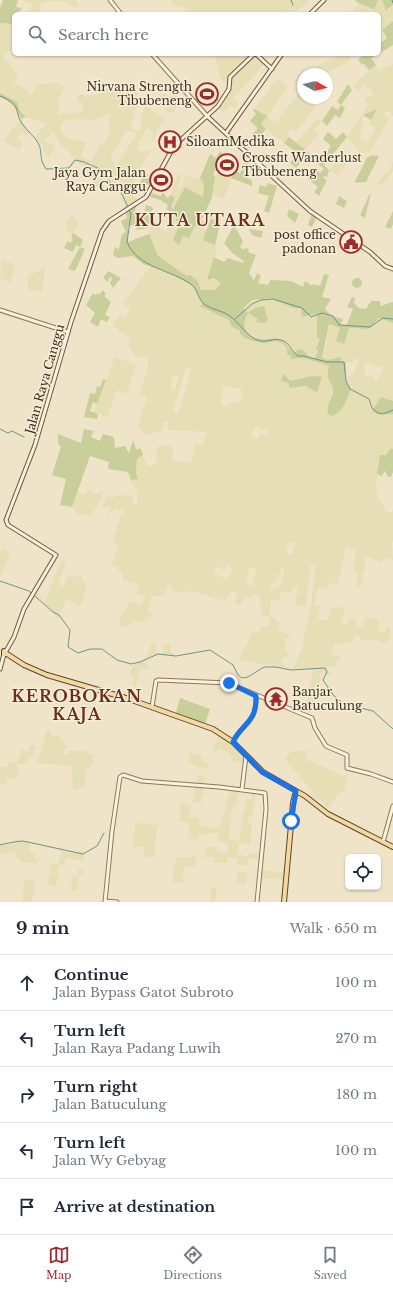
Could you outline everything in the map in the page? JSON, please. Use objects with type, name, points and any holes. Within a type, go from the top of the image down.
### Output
[{"type":"main road","points":[[110,0],[119,12]]},
{"type":"main road","points":[[312,12],[324,0]]},
{"type":"main road","points":[[154,56],[208,117],[310,211],[360,245],[388,268],[393,269]]},
{"type":"main road","name":"Jalan Raya Canggu","points":[[0,669],[6,652],[14,637],[20,617],[56,555],[6,522],[35,445],[68,332],[96,246],[106,224],[146,197],[174,146],[208,117],[226,96],[229,89],[230,77],[252,56]]},
{"type":"main road","name":"Jalan Raya Canggu","points":[[258,56],[272,69]]},
{"type":"main road","points":[[226,133],[281,56]]},
{"type":"main road","points":[[0,310],[68,332]]},
{"type":"main road","points":[[0,646],[24,665],[47,675],[152,707],[213,729],[233,742],[262,772],[296,791],[328,814],[393,847]]},
{"type":"main road","points":[[152,707],[156,681],[158,680],[228,683],[258,697],[312,718],[314,728],[325,745],[347,755],[346,767],[348,770],[372,774],[393,782]]},
{"type":"main road","points":[[233,742],[238,732],[250,721],[258,697]]},
{"type":"main road","points":[[242,789],[246,756]]},
{"type":"main road","points":[[117,902],[105,901],[120,778],[123,775],[137,780],[261,791],[266,794],[257,902]]},
{"type":"main road","points":[[284,902],[293,802],[296,791]]},
{"type":"main road","points":[[383,842],[393,806]]},
{"type":"shaded area","points":[[23,0],[74,0],[77,1],[78,8],[63,1],[49,1],[43,2],[40,6],[40,12],[30,12],[33,5]]},
{"type":"shaded area","points":[[172,0],[307,0],[308,4],[295,11],[296,12],[187,12],[184,8],[172,5]]},
{"type":"shaded area","points":[[378,0],[382,0],[389,9],[392,5],[393,21],[381,30],[381,12],[350,12],[359,4],[371,7],[374,10]]},
{"type":"shaded area","points":[[0,23],[11,24],[12,23],[12,51],[7,52],[2,56],[18,75],[14,83],[26,89],[30,96],[38,84],[57,83],[64,86],[60,97],[57,96],[59,114],[82,112],[83,103],[77,101],[79,93],[88,96],[101,94],[102,88],[111,87],[111,90],[133,88],[137,89],[137,98],[140,98],[130,128],[140,131],[143,110],[146,106],[165,119],[158,128],[153,143],[151,140],[154,132],[147,128],[136,149],[143,152],[145,150],[150,151],[134,181],[139,188],[130,194],[138,199],[126,211],[119,192],[106,178],[98,188],[85,172],[87,167],[75,162],[66,173],[63,171],[76,157],[71,156],[70,152],[61,145],[53,132],[44,141],[55,146],[49,157],[43,151],[43,145],[34,137],[47,124],[26,117],[20,111],[12,98],[3,96],[0,93]],"holes":[[[111,113],[108,127],[110,130],[104,144],[100,145],[91,161],[81,156],[86,142],[67,138],[61,132],[61,124],[64,121],[73,119],[94,120]],[[126,130],[137,133],[116,167],[111,157]]]},
{"type":"shaded area","points":[[215,56],[262,56],[259,60],[264,64],[233,99],[238,103],[235,109],[230,105],[223,113],[215,104],[224,93],[227,84],[220,78]]},
{"type":"shaded area","points":[[337,56],[350,56],[350,61],[333,70],[333,68],[317,68],[316,66]]},
{"type":"shaded area","points":[[393,64],[393,117],[388,110],[383,114],[389,118],[370,153],[364,150],[362,154],[347,137],[368,105],[365,99],[373,94],[370,87],[367,89],[365,84],[358,91],[353,85],[376,65],[379,70]],"holes":[[[377,109],[369,124],[375,128],[368,142],[360,139],[363,115]]]},
{"type":"shaded area","points":[[278,78],[288,86],[267,116],[275,123],[297,95],[297,104],[312,104],[316,107],[296,132],[291,129],[286,135],[289,137],[284,143],[260,124],[254,109]]},
{"type":"shaded area","points":[[164,94],[170,97],[174,94],[181,101],[171,114],[157,101]]},
{"type":"shaded area","points":[[318,118],[322,121],[314,130],[318,134],[305,150],[296,143]]},
{"type":"shaded area","points":[[21,119],[29,133],[26,136],[21,132],[17,138],[23,144],[19,150],[3,141]]},
{"type":"shaded area","points":[[339,158],[347,163],[338,176],[329,170]]},
{"type":"shaded area","points":[[393,161],[393,171],[383,185],[376,184],[389,170]]},
{"type":"shaded area","points":[[227,170],[234,171],[224,199],[213,194],[215,176]]},
{"type":"shaded area","points":[[178,174],[182,175],[177,187],[180,189],[186,175],[199,180],[201,178],[204,184],[204,197],[185,187],[173,209],[170,207],[175,197],[170,195]]},
{"type":"shaded area","points":[[167,214],[174,216],[183,235],[190,238],[195,226],[207,230],[203,239],[215,245],[217,252],[208,280],[214,278],[221,283],[215,290],[201,290],[187,276],[158,256],[149,236],[150,223],[167,232]]},
{"type":"shaded area","points":[[72,215],[77,219],[79,226],[78,229],[75,228],[73,233],[66,230],[68,227],[65,224]]},
{"type":"shaded area","points":[[2,260],[14,264],[11,283],[2,278],[0,283]]},
{"type":"shaded area","points":[[151,266],[168,272],[193,286],[203,304],[201,306],[229,320],[235,328],[251,340],[279,342],[287,348],[287,354],[291,356],[290,358],[303,357],[329,366],[327,377],[333,386],[332,395],[326,409],[334,416],[342,408],[351,390],[347,386],[345,379],[354,373],[359,360],[356,359],[352,363],[341,361],[341,358],[328,360],[322,358],[327,343],[329,324],[340,328],[369,329],[379,318],[393,323],[393,401],[381,397],[377,403],[378,414],[393,414],[393,449],[388,452],[378,465],[376,489],[379,500],[388,514],[393,511],[393,560],[387,558],[380,562],[366,556],[361,587],[356,586],[357,576],[356,572],[353,572],[356,550],[346,547],[338,584],[328,583],[327,589],[318,588],[314,605],[320,606],[318,619],[328,621],[332,607],[345,608],[341,623],[347,624],[350,617],[356,619],[356,626],[362,627],[365,617],[379,620],[377,631],[385,633],[386,627],[391,628],[388,642],[383,643],[376,640],[362,640],[359,638],[360,635],[355,635],[354,641],[341,645],[333,644],[332,655],[339,655],[341,660],[337,660],[336,668],[330,666],[327,669],[332,675],[322,673],[320,676],[320,683],[313,706],[306,705],[313,669],[293,668],[304,644],[303,641],[311,606],[315,565],[311,564],[306,606],[295,606],[298,587],[292,587],[291,593],[281,592],[280,599],[271,600],[270,616],[262,615],[262,607],[260,605],[261,597],[252,594],[251,599],[245,595],[241,604],[239,605],[234,602],[238,594],[234,591],[230,593],[226,601],[192,591],[172,593],[172,586],[167,585],[166,595],[151,596],[148,612],[155,615],[146,618],[145,622],[134,621],[128,627],[119,625],[123,611],[126,610],[129,601],[141,606],[145,596],[137,594],[138,585],[122,580],[123,573],[118,570],[118,567],[111,566],[118,549],[114,541],[118,523],[120,522],[121,515],[125,514],[126,512],[116,508],[107,517],[111,508],[108,506],[105,508],[102,506],[107,497],[114,497],[116,494],[119,496],[133,495],[133,504],[137,504],[137,490],[135,489],[131,480],[138,479],[136,473],[137,459],[143,455],[147,466],[151,466],[157,462],[156,448],[169,445],[173,448],[172,461],[191,463],[195,444],[204,444],[204,437],[207,432],[168,430],[168,422],[164,422],[163,430],[148,435],[137,427],[147,397],[139,394],[148,369],[148,357],[136,357],[127,343],[131,338],[113,326],[120,314],[126,318],[130,309],[122,304]],"holes":[[[365,362],[383,368],[376,382],[372,375],[364,378]],[[186,368],[191,369],[178,414],[173,412]],[[174,375],[179,377],[174,391],[170,389]],[[285,375],[290,381],[312,376],[314,390],[289,383]],[[223,386],[242,390],[241,402],[232,402],[226,406],[220,403]],[[256,426],[263,431],[265,428],[269,431],[266,436],[261,433],[257,439],[250,435]],[[289,542],[296,544],[292,555],[286,553]],[[228,564],[233,569],[229,576],[225,579],[215,573],[215,566],[225,569]],[[249,568],[256,569],[253,586],[246,584]],[[282,568],[284,568],[281,584],[270,589],[271,583],[275,583]]]},
{"type":"shaded area","points":[[41,267],[45,267],[42,292],[28,290],[28,274],[41,271]]},
{"type":"shaded area","points":[[271,298],[282,301],[288,306],[301,308],[307,317],[317,314],[317,338],[320,339],[315,358],[294,353],[288,346],[271,337],[260,339],[248,333],[244,327],[243,308],[252,300]],"holes":[[[264,307],[268,320],[264,323],[257,322],[258,319],[248,313]]]},
{"type":"shaded area","points":[[115,357],[136,365],[127,393],[116,391],[107,418],[94,412]]},
{"type":"shaded area","points":[[88,489],[96,494],[101,490],[105,492],[102,493],[102,498],[91,516],[78,514],[72,507],[78,492],[85,495]]},
{"type":"shaded area","points":[[3,549],[10,553],[0,578],[0,552]]},
{"type":"shaded area","points":[[61,561],[66,562],[58,584],[63,586],[68,575],[75,578],[77,574],[83,577],[82,581],[86,583],[86,589],[82,604],[78,605],[66,599],[58,619],[42,601],[34,595],[36,591],[39,594],[38,596],[45,601]]},
{"type":"shaded area","points":[[270,616],[279,622],[278,630],[288,634],[291,637],[286,638],[285,649],[290,656],[283,658],[280,661],[288,668],[239,660],[253,631],[259,632],[261,626],[268,626]]},
{"type":"shaded area","points":[[151,642],[155,642],[157,653],[163,653],[163,644],[171,644],[171,653],[174,653],[174,656],[156,655],[144,660],[148,654]]},
{"type":"shaded area","points":[[144,660],[149,669],[140,669],[136,686],[133,685],[134,677],[130,674],[132,666]]},
{"type":"shaded area","points":[[47,730],[51,732],[51,736],[60,735],[60,741],[64,741],[65,745],[68,746],[67,749],[63,749],[62,754],[68,755],[70,751],[85,751],[93,755],[93,766],[90,765],[89,769],[86,770],[85,787],[73,790],[71,766],[37,763]]},
{"type":"shaded area","points":[[219,734],[246,755],[242,763],[233,761],[230,754],[224,750],[218,748],[216,753],[213,752]]},
{"type":"shaded area","points":[[31,745],[36,746],[32,757],[28,758],[27,763],[17,764],[20,776],[7,779],[7,784],[0,784],[0,767],[8,767],[9,762],[19,761],[21,750],[28,751]]},
{"type":"shaded area","points":[[306,751],[305,758],[347,778],[345,790],[338,794],[328,808],[320,800],[311,797],[314,793],[285,759],[289,753]]},
{"type":"shaded area","points":[[191,753],[202,755],[201,760],[207,762],[206,764],[209,765],[207,769],[189,763]]},
{"type":"shaded area","points":[[198,775],[205,777],[201,804],[192,802]]},
{"type":"shaded area","points":[[230,789],[239,790],[236,806],[232,807],[229,840],[239,841],[246,799],[252,799],[252,792],[256,793],[252,816],[249,816],[248,822],[252,823],[251,844],[239,843],[238,855],[248,856],[249,853],[261,854],[260,859],[249,858],[248,865],[237,865],[238,859],[228,857],[227,863],[221,863],[215,862],[215,857],[206,857],[207,847],[217,847],[217,852],[227,854],[228,843],[218,841],[218,834],[208,833],[208,835],[199,834],[198,840],[188,839],[189,823],[179,821],[181,802],[191,805],[189,817],[199,818],[199,826],[219,828],[225,812]]},
{"type":"shaded area","points":[[135,823],[157,825],[154,858],[144,856],[144,847],[134,846]]},
{"type":"shaded area","points":[[15,839],[30,843],[29,852],[35,852],[34,858],[38,859],[37,864],[20,861],[14,852],[2,854],[0,856],[0,844],[14,844]]},
{"type":"shaded area","points":[[83,848],[84,861],[66,858],[64,865],[59,865],[56,887],[47,884],[51,864],[59,864],[61,850],[75,853]]},
{"type":"shaded area","points":[[197,856],[195,867],[184,866],[182,883],[172,882],[176,858]]},
{"type":"shaded area","points":[[78,869],[84,871],[84,875],[79,874],[77,891],[71,890],[72,877],[77,877]]},
{"type":"shaded area","points":[[260,870],[286,873],[285,880],[259,878]]},
{"type":"shaded area","points":[[237,871],[248,873],[246,885],[236,883]]},
{"type":"shaded area","points":[[24,880],[35,881],[32,902],[22,902]]},
{"type":"shaded area","points":[[211,887],[217,888],[215,902],[210,902]]},
{"type":"green space","points":[[3,0],[18,0],[16,7],[22,8],[19,12],[12,12],[12,24],[0,23],[0,8]]},
{"type":"green space","points":[[355,0],[378,0],[374,10]]},
{"type":"green space","points":[[382,0],[393,0],[393,5],[386,10]]},
{"type":"green space","points":[[393,21],[393,45],[381,53],[381,42],[387,38],[382,30]]},
{"type":"green space","points":[[362,56],[375,56],[371,58],[376,65],[369,70],[363,63],[362,65],[358,59]]},
{"type":"green space","points":[[348,84],[352,90],[341,105],[337,102]]},
{"type":"green space","points":[[0,93],[17,102],[20,111],[26,117],[21,119],[13,106],[0,97]]},
{"type":"green space","points":[[341,105],[345,108],[340,118],[335,115],[327,126],[322,121],[332,106],[338,110]]},
{"type":"green space","points":[[254,109],[267,116],[261,124],[266,129],[256,141],[251,136],[258,128],[250,121],[256,114],[253,111]]},
{"type":"green space","points":[[377,109],[371,120],[363,115]]},
{"type":"green space","points":[[328,132],[336,139],[343,132],[347,137],[324,165],[329,170],[327,177],[324,176],[323,178],[327,180],[319,196],[314,192],[318,187],[307,178],[315,168],[320,173],[324,169],[318,164],[331,146],[323,139]]},
{"type":"green space","points":[[289,137],[314,157],[310,163],[304,158],[296,168],[290,163],[297,153],[284,143]]},
{"type":"green space","points":[[220,151],[225,157],[221,163],[218,163],[213,175],[215,176],[212,198],[201,221],[205,223],[202,228],[195,226],[189,238],[183,236],[179,245],[173,240],[179,226],[174,216],[170,215],[172,211],[166,210],[168,205],[160,200],[150,197],[151,193],[161,196],[162,193],[168,198],[170,195],[175,197],[171,207],[173,209],[185,187],[203,197],[204,184],[200,178],[210,154],[216,158]]},
{"type":"green space","points":[[371,155],[379,156],[366,182],[354,183],[368,156],[371,157]]},
{"type":"green space","points":[[232,161],[236,163],[234,171],[240,173],[245,161],[250,164],[243,175],[252,181],[252,186],[231,178],[233,171],[227,170]]},
{"type":"green space","points":[[145,173],[148,175],[147,178],[153,182],[151,186],[144,183],[142,189],[139,184]]},
{"type":"green space","points":[[268,183],[277,186],[269,213],[264,211],[269,196],[258,193],[260,185],[266,187]]},
{"type":"green space","points":[[371,193],[365,218],[360,215]]},
{"type":"green space","points":[[339,196],[347,201],[344,208],[336,204]]},
{"type":"green space","points":[[138,199],[135,211],[144,213],[146,205],[153,207],[149,228],[137,230],[136,225],[128,226],[128,242],[149,234],[158,256],[187,276],[190,275],[197,280],[201,290],[215,290],[221,283],[214,278],[207,280],[214,257],[224,262],[228,258],[243,263],[244,261],[232,253],[224,243],[234,225],[243,241],[240,247],[244,250],[245,248],[249,249],[248,252],[256,255],[249,273],[254,280],[257,273],[261,276],[258,283],[268,285],[270,280],[291,281],[303,287],[305,281],[312,286],[313,284],[320,286],[324,274],[329,275],[322,297],[331,299],[325,309],[332,316],[343,319],[341,324],[346,326],[353,309],[347,307],[352,297],[355,298],[354,303],[359,308],[366,309],[371,301],[380,301],[380,306],[393,302],[393,323],[379,318],[369,329],[349,328],[344,344],[336,341],[340,328],[329,324],[322,358],[328,360],[341,357],[341,361],[346,362],[346,381],[351,390],[341,410],[330,416],[327,410],[333,391],[333,387],[328,377],[329,366],[316,361],[301,358],[290,358],[291,356],[287,354],[287,348],[280,342],[274,341],[262,343],[243,337],[243,335],[240,334],[240,331],[231,326],[229,320],[200,306],[203,303],[193,286],[168,272],[143,264],[133,256],[117,258],[113,255],[115,247],[119,249],[122,234],[126,232],[121,221],[127,218],[126,211]],"holes":[[[271,298],[293,308],[301,308],[302,317],[317,314],[317,338],[320,339],[316,348],[318,351],[315,358],[310,357],[299,349],[294,353],[278,339],[262,339],[248,334],[245,327],[248,313],[243,308],[252,300]]]},
{"type":"green space","points":[[289,209],[299,214],[295,223],[287,216]]},
{"type":"green space","points":[[393,211],[393,224],[391,229],[385,227]]},
{"type":"green space","points":[[312,213],[317,217],[312,227],[308,225]]},
{"type":"green space","points":[[211,218],[220,225],[215,245],[203,240]]},
{"type":"green space","points":[[249,229],[263,231],[261,238],[252,235]]},
{"type":"green space","points":[[73,233],[83,240],[80,247],[76,245],[73,252],[64,248],[68,241],[70,243],[73,240],[71,237]]},
{"type":"green space","points":[[80,247],[85,249],[75,271],[68,269]]},
{"type":"green space","points":[[108,271],[121,278],[113,288],[110,283],[112,278],[110,277],[108,282],[103,278]]},
{"type":"green space","points":[[357,278],[362,283],[357,288],[352,283]]},
{"type":"green space","points":[[103,290],[106,294],[104,296],[111,302],[105,315],[110,317],[107,322],[101,319],[98,327],[90,322],[95,313],[86,305],[93,293],[95,295],[97,293],[99,295]]},
{"type":"green space","points":[[264,306],[268,320],[264,323],[256,322],[258,319],[248,313],[255,308]]},
{"type":"green space","points":[[284,374],[290,381],[312,376],[322,377],[317,392],[305,386],[289,388],[289,383],[281,381]]},
{"type":"green space","points":[[103,379],[106,380],[97,404],[93,402],[90,411],[98,414],[97,419],[84,417],[90,393],[95,394],[97,386],[100,387]]},
{"type":"green space","points":[[381,397],[393,401],[393,414],[378,414],[372,411]]},
{"type":"green space","points":[[84,429],[94,431],[91,437],[100,441],[103,434],[114,437],[115,448],[125,446],[129,453],[133,440],[136,449],[139,449],[140,447],[143,455],[137,459],[136,473],[138,479],[131,480],[128,472],[108,469],[109,462],[90,456],[72,507],[60,505],[66,479],[52,475],[61,446],[58,444],[58,434],[81,443]]},
{"type":"green space","points":[[391,448],[393,449],[393,472],[391,477],[388,477],[385,471],[382,476],[377,474],[380,455],[386,455]]},
{"type":"green space","points":[[180,698],[210,709],[204,728],[175,717]]},
{"type":"waterway","points":[[291,0],[293,5]]},
{"type":"waterway","points":[[0,96],[13,103],[15,106],[21,121],[40,148],[41,158],[46,169],[69,168],[75,160],[84,162],[104,171],[111,185],[121,192],[128,207]]},
{"type":"waterway","points":[[129,210],[131,214],[127,242],[132,251],[139,258],[192,285],[205,305],[225,313],[255,339],[262,341],[284,341],[298,356],[304,356],[327,362],[344,362],[346,381],[350,389],[369,399],[372,408],[378,413],[383,414],[393,410]]},
{"type":"waterway","points":[[235,319],[252,304],[261,300],[273,299],[302,308],[311,317],[322,313],[333,316],[339,325],[370,327],[383,318],[393,319]]},
{"type":"waterway","points":[[0,429],[8,433],[12,431],[24,437]]},
{"type":"waterway","points":[[0,581],[29,591],[53,612],[59,615],[70,630],[68,647],[78,653],[90,649],[102,649],[117,660],[131,664],[140,662],[158,654],[176,656],[210,650],[233,665],[238,675],[242,678],[248,677],[264,667],[276,667],[291,670],[325,668],[327,672],[323,680],[334,696],[344,704],[373,711],[393,729]]},
{"type":"waterway","points":[[0,845],[23,841],[83,854],[97,846],[104,833]]},
{"type":"place","name":"Nirvana Strength Tibubeneng","points":[[207,94]]},
{"type":"place","name":"SiloamMedika","points":[[170,142]]},
{"type":"place","name":"Crossfit Wanderlust Tibubeneng","points":[[227,165]]},
{"type":"place","name":"Jaya Gym Jalan Raya Canggu","points":[[161,180]]},
{"type":"place","name":"post office padonan","points":[[351,242]]},
{"type":"place","name":"Banjar Batuculung","points":[[276,699]]},
{"type":"district","name":"KUTA UTARA","points":[[200,220]]},
{"type":"district","name":"KEROBOKAN KAJA","points":[[77,705]]},
{"type":"route","points":[[229,683],[256,696],[256,702],[250,721],[238,732],[233,742],[262,772],[296,791],[291,821]]}]
